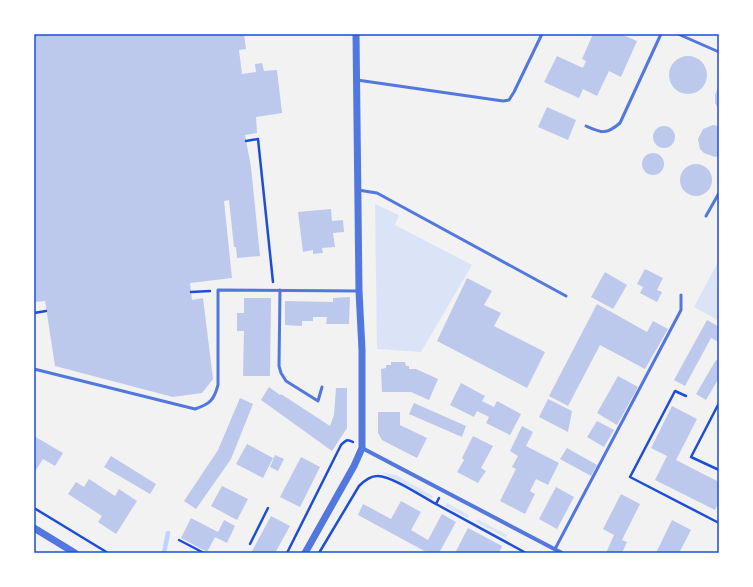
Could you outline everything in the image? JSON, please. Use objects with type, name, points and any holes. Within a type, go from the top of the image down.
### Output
[{"type":"street","points":[[305,553],[354,466],[362,448],[362,350],[359,291],[356,34]]},
{"type":"street","points":[[362,448],[562,553]]},
{"type":"street","points":[[34,528],[75,553]]},
{"type":"lane","points":[[357,80],[503,101],[509,100],[542,34]]},
{"type":"lane","points":[[586,126],[601,133],[609,132],[620,123],[661,34]]},
{"type":"lane","points":[[678,34],[719,52]]},
{"type":"lane","points":[[358,190],[377,193],[566,296]]},
{"type":"lane","points":[[706,216],[719,193]]},
{"type":"lane","points":[[34,369],[195,409],[206,405],[215,396],[218,385],[218,290],[359,291]]},
{"type":"lane","points":[[280,290],[279,366],[281,373],[286,381],[318,401],[322,387]]},
{"type":"lane","points":[[555,549],[681,310],[681,295]]},
{"type":"path","points":[[246,141],[258,139],[274,290]]},
{"type":"path","points":[[191,292],[218,290]]},
{"type":"path","points":[[34,313],[46,311]]},
{"type":"path","points":[[686,396],[675,391],[630,477],[719,523]]},
{"type":"path","points":[[719,403],[691,457],[719,470]]},
{"type":"path","points":[[287,553],[341,445],[345,441],[349,440],[362,448]]},
{"type":"path","points":[[319,553],[359,486],[366,480],[376,476],[386,477],[526,553]]},
{"type":"path","points":[[436,504],[443,490]]},
{"type":"path","points":[[34,508],[108,553]]},
{"type":"path","points":[[250,544],[268,508]]},
{"type":"path","points":[[179,540],[204,553]]},
{"type":"shaded area","points":[[375,204],[399,215],[395,225],[472,265],[421,352],[377,349]]},
{"type":"shaded area","points":[[719,260],[719,321],[694,307]]},
{"type":"shaded area","points":[[381,472],[396,475],[433,496],[432,499]]},
{"type":"shaded area","points":[[447,503],[469,515],[467,518],[445,506]]},
{"type":"shaded area","points":[[477,519],[507,535],[506,538],[476,522]]},
{"type":"building","points":[[34,34],[244,34],[246,49],[239,50],[242,74],[256,72],[255,64],[262,63],[264,71],[277,70],[282,113],[256,117],[257,133],[245,135],[251,167],[260,256],[237,258],[236,247],[234,247],[229,200],[224,201],[232,278],[190,283],[192,300],[203,298],[213,379],[202,393],[173,397],[55,366],[45,301],[34,302]]},
{"type":"building","points":[[593,34],[621,34],[637,41],[621,77],[609,71],[597,96],[583,89],[579,98],[544,82],[557,56],[583,68],[586,61],[582,59]]},
{"type":"building","points":[[684,56],[692,56],[702,61],[706,68],[706,82],[702,89],[692,94],[684,94],[674,89],[672,86],[669,79],[669,71],[674,61],[677,59]]},
{"type":"building","points":[[719,85],[719,110],[715,103],[715,95]]},
{"type":"building","points":[[547,107],[576,120],[568,140],[538,127]]},
{"type":"building","points":[[713,125],[719,126],[719,156],[715,157],[704,153],[700,149],[698,139],[703,129]]},
{"type":"building","points":[[664,126],[672,129],[675,137],[672,145],[664,148],[656,145],[653,137],[656,129]]},
{"type":"building","points":[[653,153],[661,156],[664,164],[661,172],[653,175],[645,172],[642,164],[645,156]]},
{"type":"building","points":[[693,164],[699,164],[709,171],[712,180],[711,186],[705,193],[699,196],[693,196],[683,189],[680,183],[680,177],[687,167]]},
{"type":"building","points":[[331,209],[332,221],[343,220],[344,232],[333,233],[335,247],[322,248],[323,253],[313,254],[313,250],[303,252],[298,212]]},
{"type":"building","points":[[645,269],[663,278],[657,290],[662,292],[657,302],[640,293],[643,287],[637,284]]},
{"type":"building","points":[[605,272],[627,285],[613,309],[591,297]]},
{"type":"building","points":[[467,278],[492,291],[484,305],[501,313],[494,326],[545,352],[527,388],[437,341]]},
{"type":"building","points":[[350,297],[349,324],[326,324],[327,317],[313,317],[313,321],[302,321],[302,326],[285,325],[285,301],[333,302],[333,298]]},
{"type":"building","points":[[244,298],[271,298],[270,376],[243,376],[244,331],[237,331],[237,313],[244,313]]},
{"type":"building","points":[[597,304],[647,332],[653,321],[668,329],[645,369],[600,345],[568,406],[549,396]]},
{"type":"building","points":[[707,320],[719,327],[719,342],[711,338],[685,386],[674,380]]},
{"type":"building","points":[[716,360],[719,361],[719,378],[706,400],[696,394]]},
{"type":"building","points":[[391,362],[405,362],[406,366],[409,366],[409,369],[416,369],[438,379],[429,400],[411,392],[382,392],[381,369],[386,368],[386,365],[391,365]]},
{"type":"building","points":[[618,376],[638,387],[617,425],[597,413]]},
{"type":"building","points":[[461,383],[485,396],[482,401],[494,407],[497,401],[521,414],[510,435],[486,423],[489,417],[477,411],[474,417],[450,405]]},
{"type":"building","points":[[269,387],[330,426],[334,415],[336,388],[347,388],[347,428],[332,451],[261,400]]},
{"type":"building","points":[[240,398],[253,404],[231,459],[196,509],[184,501],[218,450]]},
{"type":"building","points":[[548,399],[572,411],[568,432],[539,417]]},
{"type":"building","points":[[414,403],[466,426],[462,437],[409,414]]},
{"type":"building","points":[[672,406],[697,419],[676,460],[719,482],[719,502],[715,510],[655,480],[667,456],[651,448]]},
{"type":"building","points":[[378,412],[400,412],[400,425],[427,438],[417,458],[382,440],[378,433]]},
{"type":"building","points":[[597,421],[614,430],[604,447],[587,437]]},
{"type":"building","points":[[522,426],[533,432],[526,446],[559,463],[548,485],[536,479],[530,491],[535,494],[525,514],[500,501],[516,469],[512,467],[518,456],[510,451]]},
{"type":"building","points":[[34,436],[63,453],[55,466],[43,459],[34,473]]},
{"type":"building","points":[[473,436],[493,446],[481,468],[486,471],[478,483],[457,472],[464,460],[462,458]]},
{"type":"building","points":[[247,444],[273,458],[263,478],[236,464]]},
{"type":"building","points":[[567,448],[597,465],[591,476],[560,459]]},
{"type":"building","points":[[275,455],[284,459],[278,471],[270,467]]},
{"type":"building","points":[[111,456],[156,484],[150,494],[104,467]]},
{"type":"building","points":[[301,457],[320,467],[300,507],[280,497]]},
{"type":"building","points":[[89,479],[115,496],[119,489],[137,501],[116,534],[98,522],[102,516],[68,494],[76,482],[84,487]]},
{"type":"building","points":[[222,486],[248,499],[237,520],[211,506]]},
{"type":"building","points":[[556,487],[574,497],[557,529],[539,519]]},
{"type":"building","points":[[621,494],[640,504],[622,540],[627,542],[622,553],[606,553],[614,535],[603,529]]},
{"type":"building","points":[[401,501],[421,512],[411,530],[428,540],[442,514],[456,522],[439,553],[428,553],[358,515],[363,504],[391,519]]},
{"type":"building","points":[[271,516],[290,526],[275,553],[251,553]]},
{"type":"building","points":[[191,518],[218,532],[224,520],[235,526],[227,543],[215,537],[207,552],[181,538]]},
{"type":"building","points":[[672,520],[691,530],[679,553],[656,553]]},
{"type":"building","points":[[468,528],[502,546],[499,553],[455,553]]},
{"type":"waterway","points":[[164,553],[168,533]]}]
